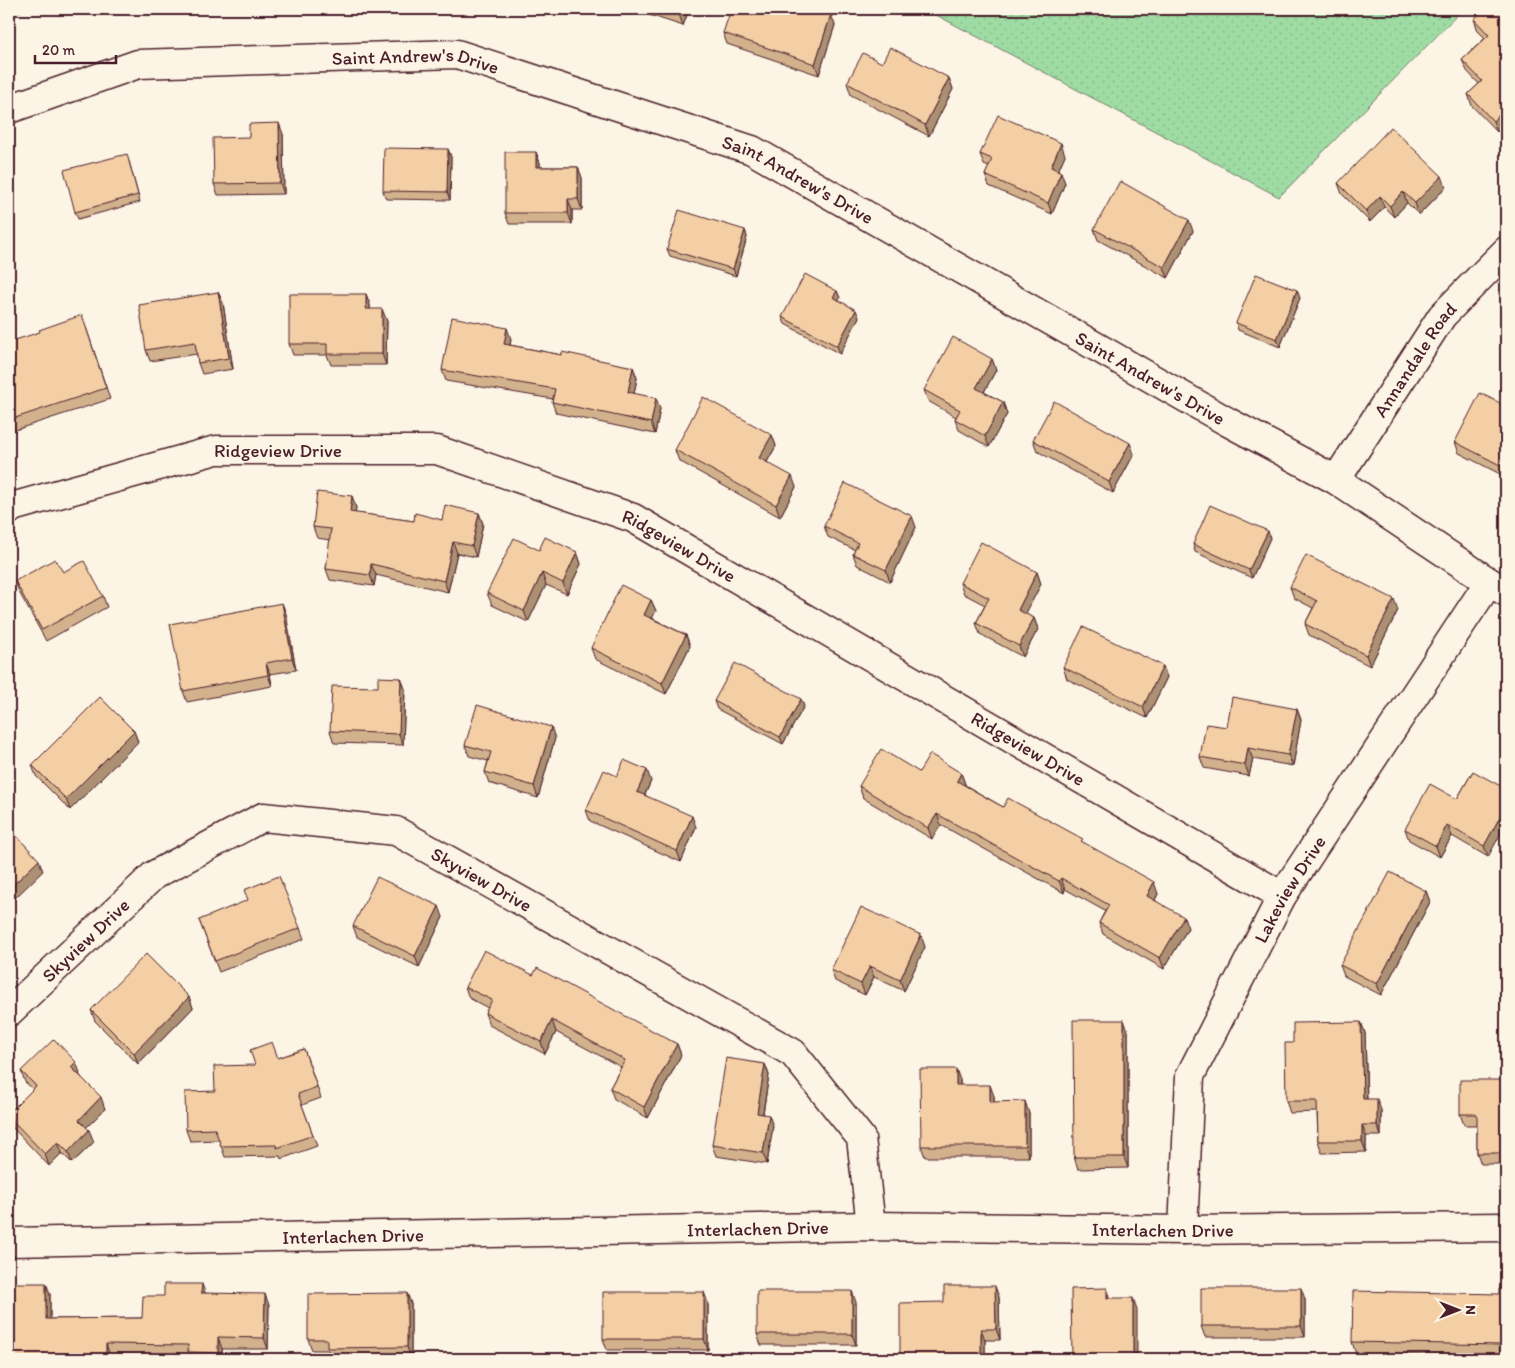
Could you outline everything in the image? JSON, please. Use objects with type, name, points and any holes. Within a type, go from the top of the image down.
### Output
[{"type":"street","name":"Saint Andrew's Drive","points":[[9,109],[138,64],[457,54],[752,150],[1228,422],[1336,480],[1498,587]]},
{"type":"street","name":"Annandale Road","points":[[1336,480],[1442,316],[1506,251]]},
{"type":"street","name":"Ridgeview Drive","points":[[9,510],[12,507],[216,450],[436,450],[633,518],[1282,896]]},
{"type":"street","name":"Lakeview Drive","points":[[1184,1230],[1190,1076],[1282,896],[1498,587]]},
{"type":"street","name":"Skyview Drive","points":[[9,1012],[154,875],[263,817],[396,831],[793,1053],[861,1138],[871,1226]]},
{"type":"street","name":"Interlachen Drive","points":[[9,1242],[871,1226],[1184,1230],[1506,1227]]},
{"type":"green space","points":[[925,9],[1463,9],[1279,197]]},
{"type":"building","points":[[662,9],[681,9],[679,14]]},
{"type":"building","points":[[731,9],[816,9],[831,14],[815,64],[723,33]]},
{"type":"building","points":[[1485,9],[1506,9],[1506,108],[1493,121],[1468,94],[1482,81],[1462,60],[1489,35],[1474,19]]},
{"type":"building","points":[[890,47],[949,78],[925,125],[847,83],[863,53],[882,63]]},
{"type":"building","points":[[998,115],[1061,143],[1051,167],[1061,172],[1048,203],[985,175],[992,159],[980,154]]},
{"type":"building","points":[[279,123],[280,183],[214,184],[213,138],[249,137],[249,124]]},
{"type":"building","points":[[1391,127],[1442,176],[1415,203],[1403,192],[1390,206],[1380,196],[1366,211],[1338,183]]},
{"type":"building","points":[[384,148],[448,149],[447,192],[383,191]]},
{"type":"building","points":[[505,152],[536,152],[536,167],[578,167],[578,199],[568,199],[568,213],[505,213]]},
{"type":"building","points":[[127,154],[138,195],[75,212],[64,170]]},
{"type":"building","points":[[1120,181],[1189,220],[1164,267],[1094,229]]},
{"type":"building","points":[[679,210],[745,230],[733,269],[667,249]]},
{"type":"building","points":[[805,274],[837,291],[833,297],[856,310],[837,346],[782,317]]},
{"type":"building","points":[[1256,274],[1297,290],[1277,339],[1236,323]]},
{"type":"building","points":[[218,292],[229,358],[198,363],[195,342],[146,350],[139,305]]},
{"type":"building","points":[[289,294],[366,294],[366,309],[382,309],[382,354],[327,354],[327,344],[289,344]]},
{"type":"building","points":[[82,315],[106,388],[9,420],[9,342]]},
{"type":"building","points":[[452,317],[507,328],[504,344],[562,355],[562,352],[633,367],[628,392],[656,398],[651,423],[552,402],[555,389],[442,370]]},
{"type":"building","points":[[953,337],[992,359],[976,388],[1003,402],[985,436],[955,419],[960,410],[924,390]]},
{"type":"building","points":[[1480,393],[1506,406],[1506,468],[1455,442]]},
{"type":"building","points":[[703,397],[772,435],[759,458],[792,476],[776,505],[675,450]]},
{"type":"building","points":[[1054,401],[1130,443],[1109,482],[1033,440]]},
{"type":"building","points":[[845,483],[912,516],[886,570],[853,554],[858,543],[824,526]]},
{"type":"building","points":[[317,492],[352,496],[350,512],[414,521],[415,513],[442,520],[445,505],[479,513],[472,546],[453,542],[444,581],[371,564],[370,575],[326,569],[331,529],[313,527]]},
{"type":"building","points":[[1210,505],[1268,531],[1249,570],[1193,544]]},
{"type":"building","points":[[545,537],[577,552],[563,583],[542,573],[524,611],[487,593],[514,538],[539,550]]},
{"type":"building","points":[[981,542],[1037,572],[1018,610],[1034,618],[1019,646],[976,623],[989,598],[960,583]]},
{"type":"building","points":[[1306,555],[1394,599],[1366,655],[1305,624],[1317,601],[1290,587]]},
{"type":"building","points":[[55,559],[63,572],[84,561],[103,596],[42,630],[15,581]]},
{"type":"building","points":[[621,585],[651,600],[644,615],[686,635],[662,683],[591,648]]},
{"type":"building","points":[[282,603],[292,658],[266,663],[268,675],[183,691],[170,624]]},
{"type":"building","points":[[1083,627],[1163,666],[1143,707],[1063,667]]},
{"type":"building","points":[[735,663],[801,699],[780,737],[714,701]]},
{"type":"building","points":[[378,677],[401,678],[399,734],[330,731],[332,686],[378,687]]},
{"type":"building","points":[[100,697],[134,731],[66,799],[32,765]]},
{"type":"building","points":[[1232,697],[1297,709],[1288,755],[1248,748],[1245,765],[1200,757],[1206,724],[1227,727]]},
{"type":"building","points":[[477,705],[551,727],[534,786],[485,772],[491,752],[465,745]]},
{"type":"building","points":[[881,749],[919,772],[930,754],[961,773],[957,781],[1003,807],[1008,798],[1083,839],[1081,841],[1154,882],[1147,896],[1184,917],[1160,958],[1099,923],[1109,905],[1061,878],[1059,881],[937,814],[928,828],[859,786]]},
{"type":"building","points":[[624,760],[647,770],[637,792],[692,816],[677,851],[586,810],[604,770],[617,776]]},
{"type":"building","points":[[1473,771],[1506,789],[1506,806],[1484,846],[1447,825],[1436,846],[1405,829],[1430,784],[1457,799]]},
{"type":"building","points":[[13,832],[39,860],[9,889],[9,836]]},
{"type":"building","points":[[1390,872],[1426,891],[1377,984],[1340,965]]},
{"type":"building","points":[[279,876],[300,928],[215,961],[199,920],[248,900],[244,890]]},
{"type":"building","points":[[377,877],[439,906],[415,956],[353,926]]},
{"type":"building","points":[[861,907],[921,935],[900,980],[870,966],[861,984],[831,970]]},
{"type":"building","points":[[484,950],[533,975],[537,968],[677,1044],[644,1107],[610,1088],[625,1060],[552,1020],[541,1042],[485,1013],[492,1000],[465,987]]},
{"type":"building","points":[[146,954],[189,997],[134,1053],[91,1010]]},
{"type":"building","points":[[1073,1020],[1124,1020],[1124,1157],[1074,1157]]},
{"type":"building","points":[[1361,1022],[1363,1099],[1377,1099],[1377,1125],[1362,1125],[1362,1141],[1318,1141],[1317,1101],[1286,1101],[1285,1043],[1293,1043],[1293,1023]]},
{"type":"building","points":[[54,1039],[76,1062],[71,1067],[101,1097],[79,1120],[89,1130],[68,1152],[58,1142],[45,1154],[9,1117],[9,1113],[36,1086],[21,1071]]},
{"type":"building","points":[[272,1042],[278,1058],[304,1049],[317,1087],[298,1094],[313,1135],[277,1148],[276,1145],[221,1146],[215,1129],[186,1130],[185,1092],[215,1091],[214,1066],[255,1065],[250,1050]]},
{"type":"building","points":[[726,1058],[765,1064],[757,1113],[769,1115],[763,1153],[712,1145]]},
{"type":"building","points":[[920,1069],[956,1069],[956,1085],[990,1085],[990,1102],[1025,1101],[1025,1146],[921,1146]]},
{"type":"building","points":[[1460,1080],[1506,1080],[1506,1153],[1477,1153],[1477,1114],[1460,1114]]},
{"type":"building","points":[[11,1283],[46,1283],[46,1319],[142,1318],[143,1296],[164,1296],[164,1284],[202,1284],[201,1293],[265,1294],[264,1338],[218,1337],[218,1353],[188,1352],[188,1345],[106,1344],[106,1357],[11,1358]]},
{"type":"building","points":[[944,1286],[995,1286],[996,1329],[981,1329],[981,1359],[900,1359],[900,1303],[944,1302]]},
{"type":"building","points":[[1107,1288],[1107,1298],[1133,1298],[1133,1359],[1072,1359],[1071,1289]]},
{"type":"building","points":[[1201,1288],[1301,1288],[1301,1326],[1201,1326]]},
{"type":"building","points":[[1506,1288],[1506,1352],[1500,1352],[1500,1345],[1352,1342],[1353,1291],[1499,1294],[1499,1289]]},
{"type":"building","points":[[757,1291],[852,1291],[852,1334],[757,1334]]},
{"type":"building","points":[[603,1292],[704,1292],[704,1339],[603,1339]]},
{"type":"building","points":[[407,1293],[407,1347],[327,1348],[327,1339],[308,1339],[308,1294]]}]
